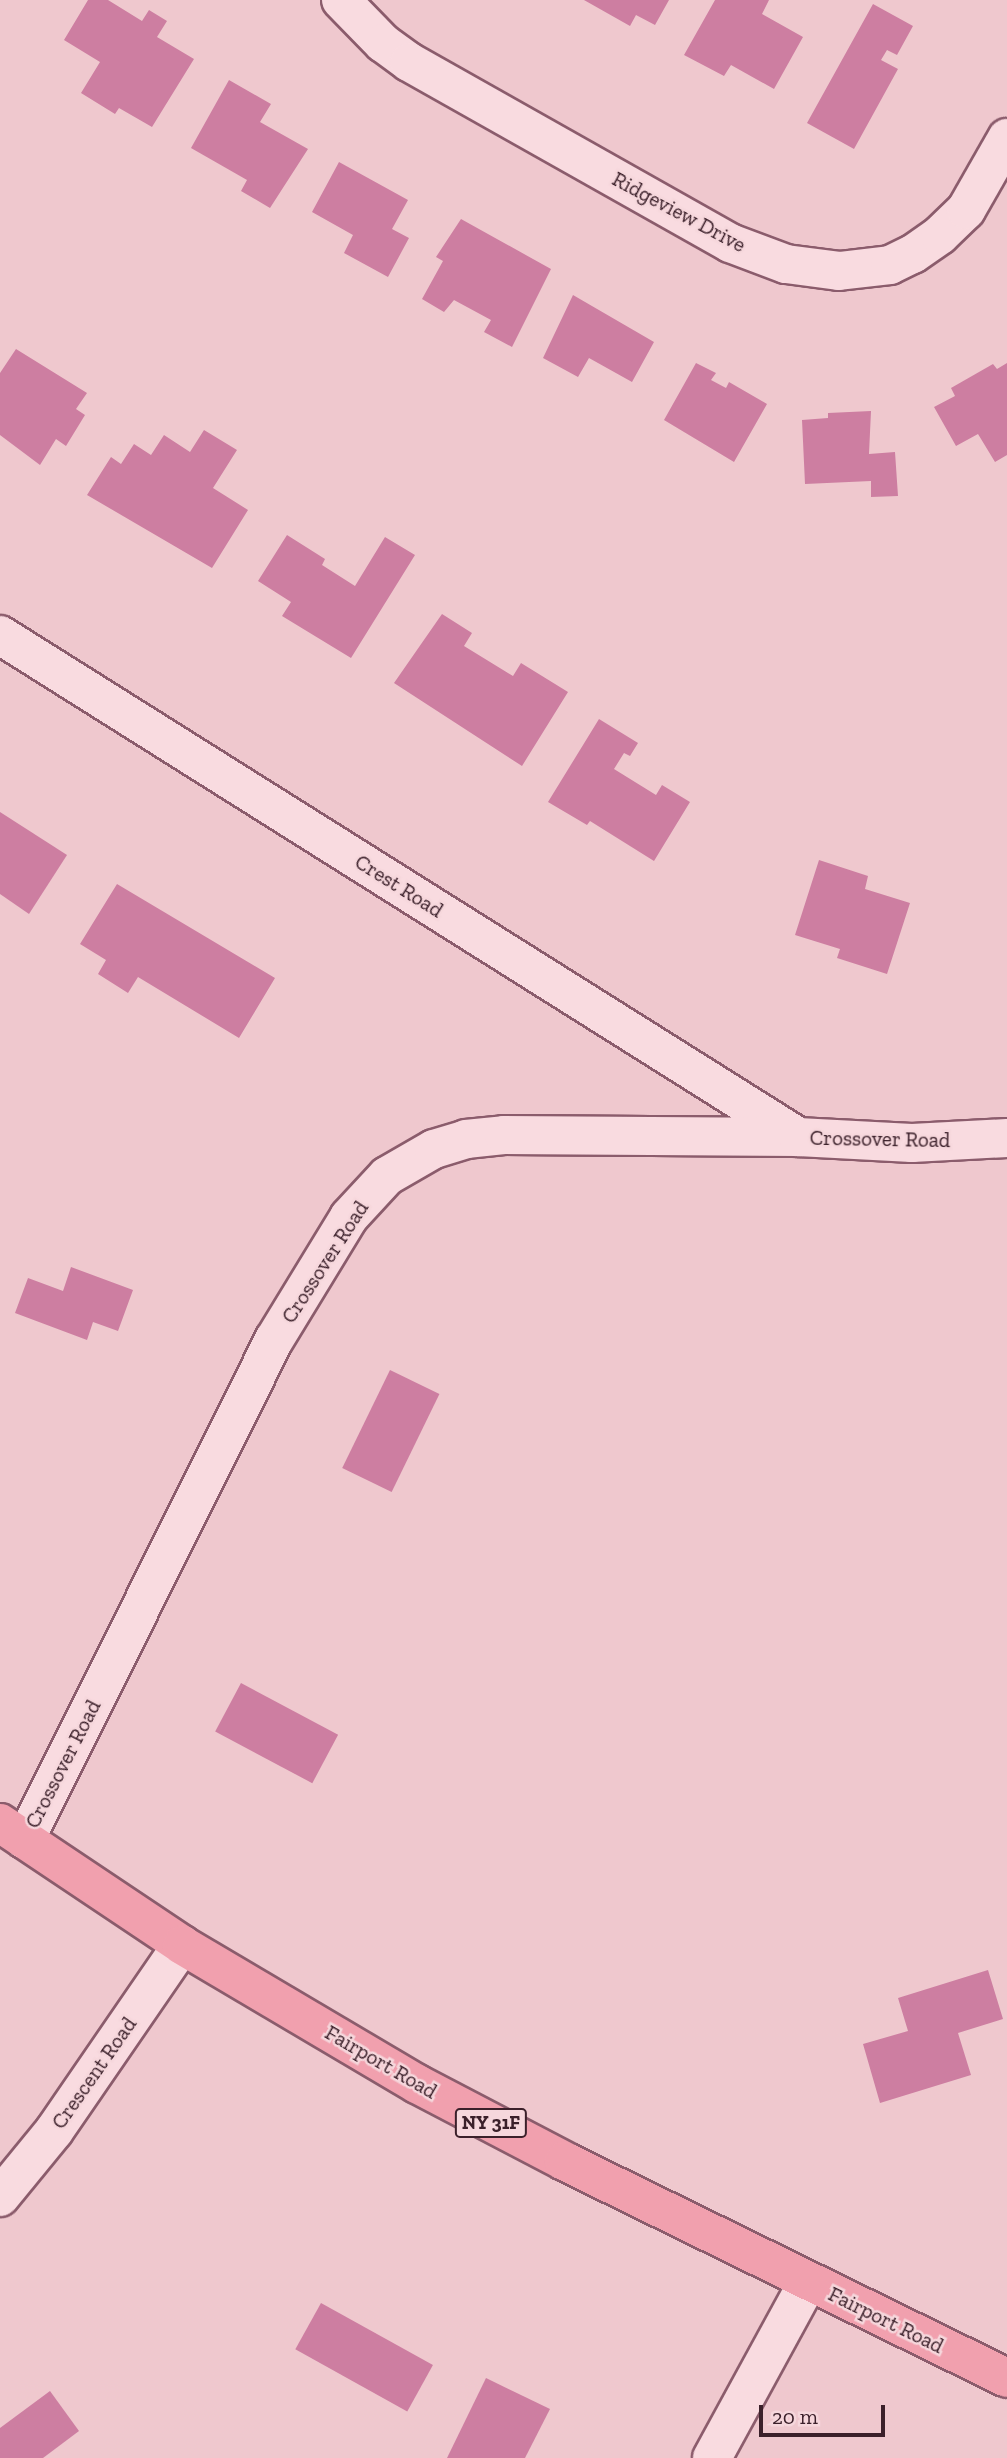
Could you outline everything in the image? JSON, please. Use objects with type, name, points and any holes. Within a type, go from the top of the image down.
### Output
[{"type":"main road","name":"Fairport Road","points":[[13,1831],[182,1945],[417,2084],[808,2282],[1007,2378]]},
{"type":"street","name":"Ridgeview Drive","points":[[341,0],[383,43],[409,62],[730,243],[786,264],[839,271],[890,265],[913,254],[940,235],[965,210],[1007,138]]},
{"type":"street","name":"Crest Road","points":[[0,635],[798,1137]]},
{"type":"street","name":"Crossover Road","points":[[13,1831],[274,1340],[349,1217],[387,1176],[434,1149],[466,1139],[798,1137],[912,1143],[1007,1138]]},
{"type":"street","name":"Crescent Road","points":[[0,2197],[54,2131],[182,1945]]},
{"type":"street","points":[[712,2458],[808,2282]]},
{"type":"building","points":[[88,0],[108,0],[142,21],[149,10],[167,21],[157,37],[194,59],[152,127],[119,108],[115,114],[81,93],[100,62],[64,40]]},
{"type":"building","points":[[584,0],[669,0],[655,25],[636,15],[630,26]]},
{"type":"building","points":[[715,0],[769,0],[762,14],[803,37],[774,89],[731,65],[724,76],[684,55]]},
{"type":"building","points":[[873,4],[913,26],[897,55],[887,50],[881,60],[898,69],[854,149],[807,123]]},
{"type":"building","points":[[229,80],[271,104],[260,122],[308,149],[270,208],[241,191],[247,180],[191,148]]},
{"type":"building","points":[[339,162],[408,200],[392,229],[409,238],[388,277],[344,253],[353,235],[312,212]]},
{"type":"building","points":[[461,219],[551,269],[512,347],[484,332],[491,320],[454,300],[444,312],[422,299],[443,261],[436,257]]},
{"type":"building","points":[[573,295],[654,342],[632,382],[589,358],[578,377],[543,358]]},
{"type":"building","points":[[16,349],[87,393],[76,409],[85,415],[66,446],[56,439],[40,465],[0,435],[0,373]]},
{"type":"building","points":[[696,363],[716,373],[711,380],[726,388],[729,382],[767,404],[734,462],[664,420]]},
{"type":"building","points":[[1007,363],[1007,455],[995,462],[978,434],[956,446],[934,407],[955,396],[951,388],[993,364],[997,369]]},
{"type":"building","points":[[871,411],[869,454],[895,452],[898,496],[871,497],[871,481],[805,484],[802,420],[828,418],[828,413]]},
{"type":"building","points":[[204,430],[237,450],[213,488],[248,510],[212,568],[87,495],[111,457],[121,464],[134,444],[151,455],[164,435],[190,452]]},
{"type":"building","points":[[287,535],[325,559],[322,565],[355,586],[385,537],[415,555],[351,658],[282,616],[291,602],[258,581]]},
{"type":"building","points":[[442,614],[472,633],[464,646],[513,676],[521,663],[568,692],[522,766],[394,683]]},
{"type":"building","points":[[599,719],[638,743],[630,756],[624,753],[614,769],[656,795],[662,785],[690,802],[654,861],[590,821],[587,825],[548,802]]},
{"type":"building","points":[[0,812],[67,855],[29,914],[0,894]]},
{"type":"building","points":[[819,860],[868,876],[865,889],[910,903],[887,974],[837,958],[840,949],[795,935]]},
{"type":"building","points":[[117,884],[275,978],[239,1038],[138,977],[128,993],[98,974],[106,960],[80,944]]},
{"type":"building","points":[[71,1267],[133,1290],[118,1331],[93,1322],[87,1340],[15,1313],[28,1278],[63,1291]]},
{"type":"building","points":[[390,1370],[439,1394],[392,1492],[342,1468]]},
{"type":"building","points":[[241,1683],[338,1735],[312,1783],[215,1732]]},
{"type":"building","points":[[988,1970],[1003,2019],[958,2033],[971,2075],[880,2103],[863,2044],[908,2031],[898,1998]]},
{"type":"building","points":[[321,2303],[433,2365],[407,2411],[295,2349]]},
{"type":"building","points":[[486,2378],[550,2409],[525,2458],[447,2458]]},
{"type":"building","points":[[50,2391],[79,2431],[43,2458],[0,2458],[0,2428]]}]
